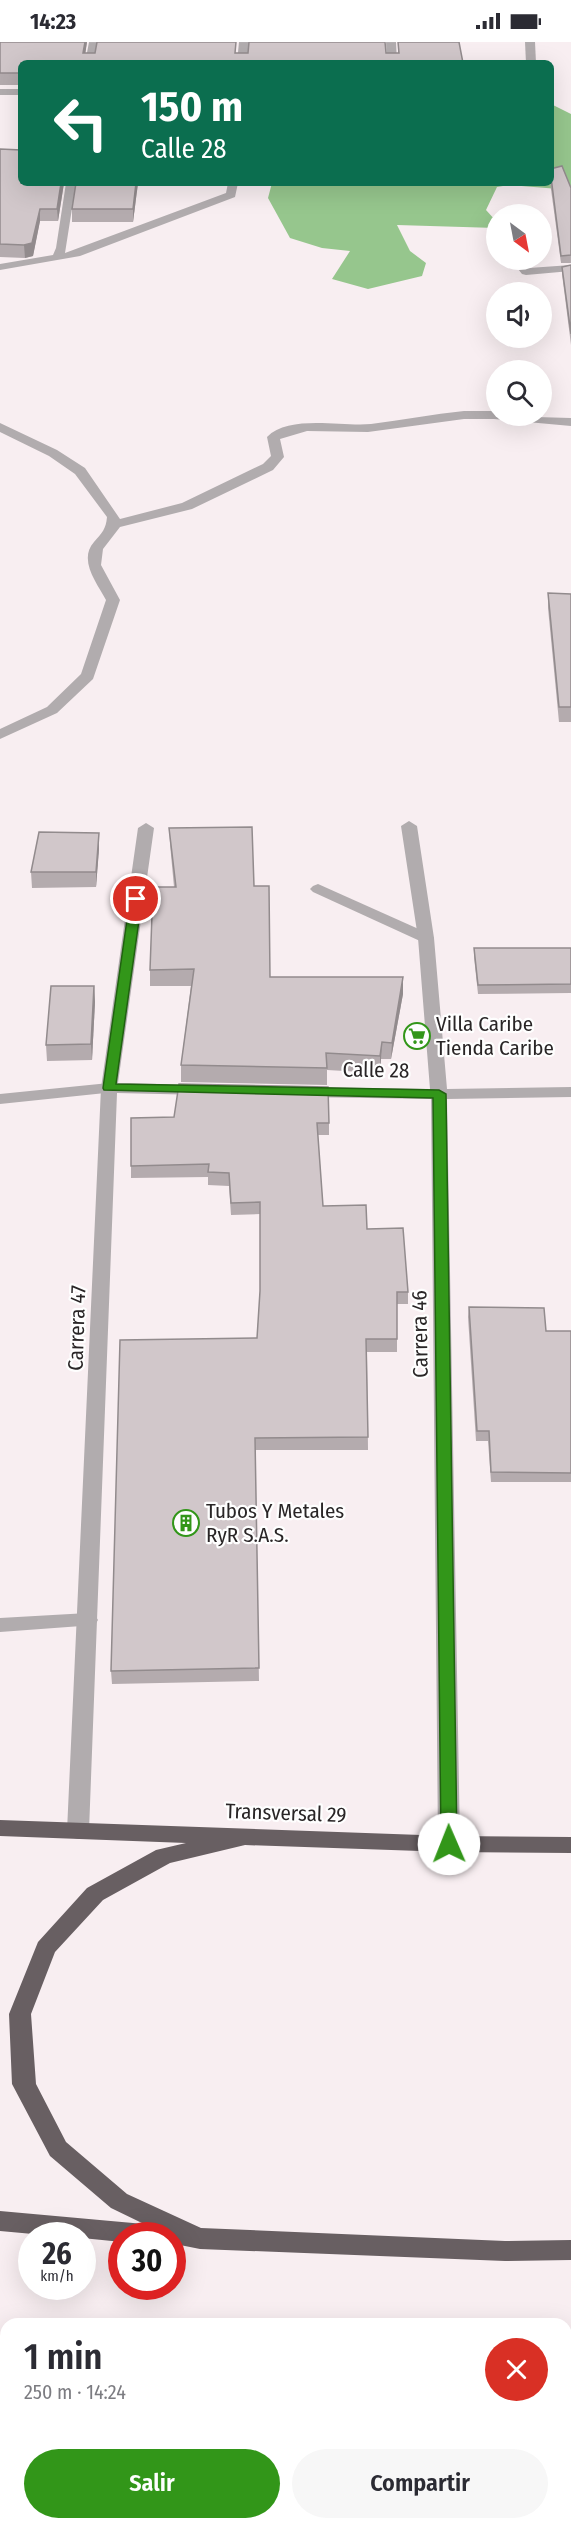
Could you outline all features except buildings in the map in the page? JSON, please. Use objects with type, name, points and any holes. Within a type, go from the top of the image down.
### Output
[{"type":"highway","name":"Transversal 29","points":[[0,1828],[449,1844],[571,1845]]},
{"type":"highway","points":[[200,2239],[119,2201],[58,2149],[24,2084],[20,2014],[46,1948],[96,1894],[164,1856],[244,1837]]},
{"type":"highway","points":[[0,2221],[108,2231]]},
{"type":"highway","points":[[186,2238],[505,2251],[571,2250]]},
{"type":"street","points":[[91,60],[94,42]]},
{"type":"street","points":[[242,60],[244,42]]},
{"type":"street","points":[[391,42],[392,60]]},
{"type":"street","points":[[530,42],[531,60]]},
{"type":"street","points":[[0,92],[18,92]]},
{"type":"street","points":[[57,258],[62,248],[71,186]]},
{"type":"street","points":[[0,267],[76,254],[231,195],[232,186]]},
{"type":"street","points":[[552,270],[571,268]]},
{"type":"street","points":[[524,270],[526,272],[548,270]]},
{"type":"street","points":[[113,525],[187,506],[268,467],[278,457],[273,437],[281,433],[322,427],[366,428],[427,418],[486,415]]},
{"type":"street","points":[[552,420],[571,422]]},
{"type":"street","points":[[0,427],[53,453],[80,471],[114,517],[113,529],[96,548],[94,565],[113,600],[88,676],[52,710],[0,735]]},
{"type":"street","name":"Carrera 46","points":[[409,826],[426,938],[439,1094],[449,1844]]},
{"type":"street","name":"Carrera 47","points":[[78,1831],[109,1088],[146,828]]},
{"type":"street","points":[[318,889],[426,938]]},
{"type":"street","points":[[0,1099],[109,1088],[215,1090]]},
{"type":"street","name":"Calle 28","points":[[286,1091],[439,1094],[571,1092]]},
{"type":"street","points":[[0,1625],[88,1620]]},
{"type":"green space","points":[[554,106],[571,114],[571,190],[521,186],[554,186]]},
{"type":"green space","points":[[271,186],[503,186],[497,187],[489,204],[486,204],[486,228],[397,225],[410,251],[426,263],[422,276],[368,289],[332,279],[350,251],[322,248],[290,238],[268,198]]},
{"type":"place","name":"Villa Caribe Tienda Caribe","points":[[417,1036]]},
{"type":"place","name":"Tubos Y Metales RyR S.A.S.","points":[[186,1523]]},
{"type":"route","points":[[136,899],[109,1088],[439,1094],[449,1844]]}]
